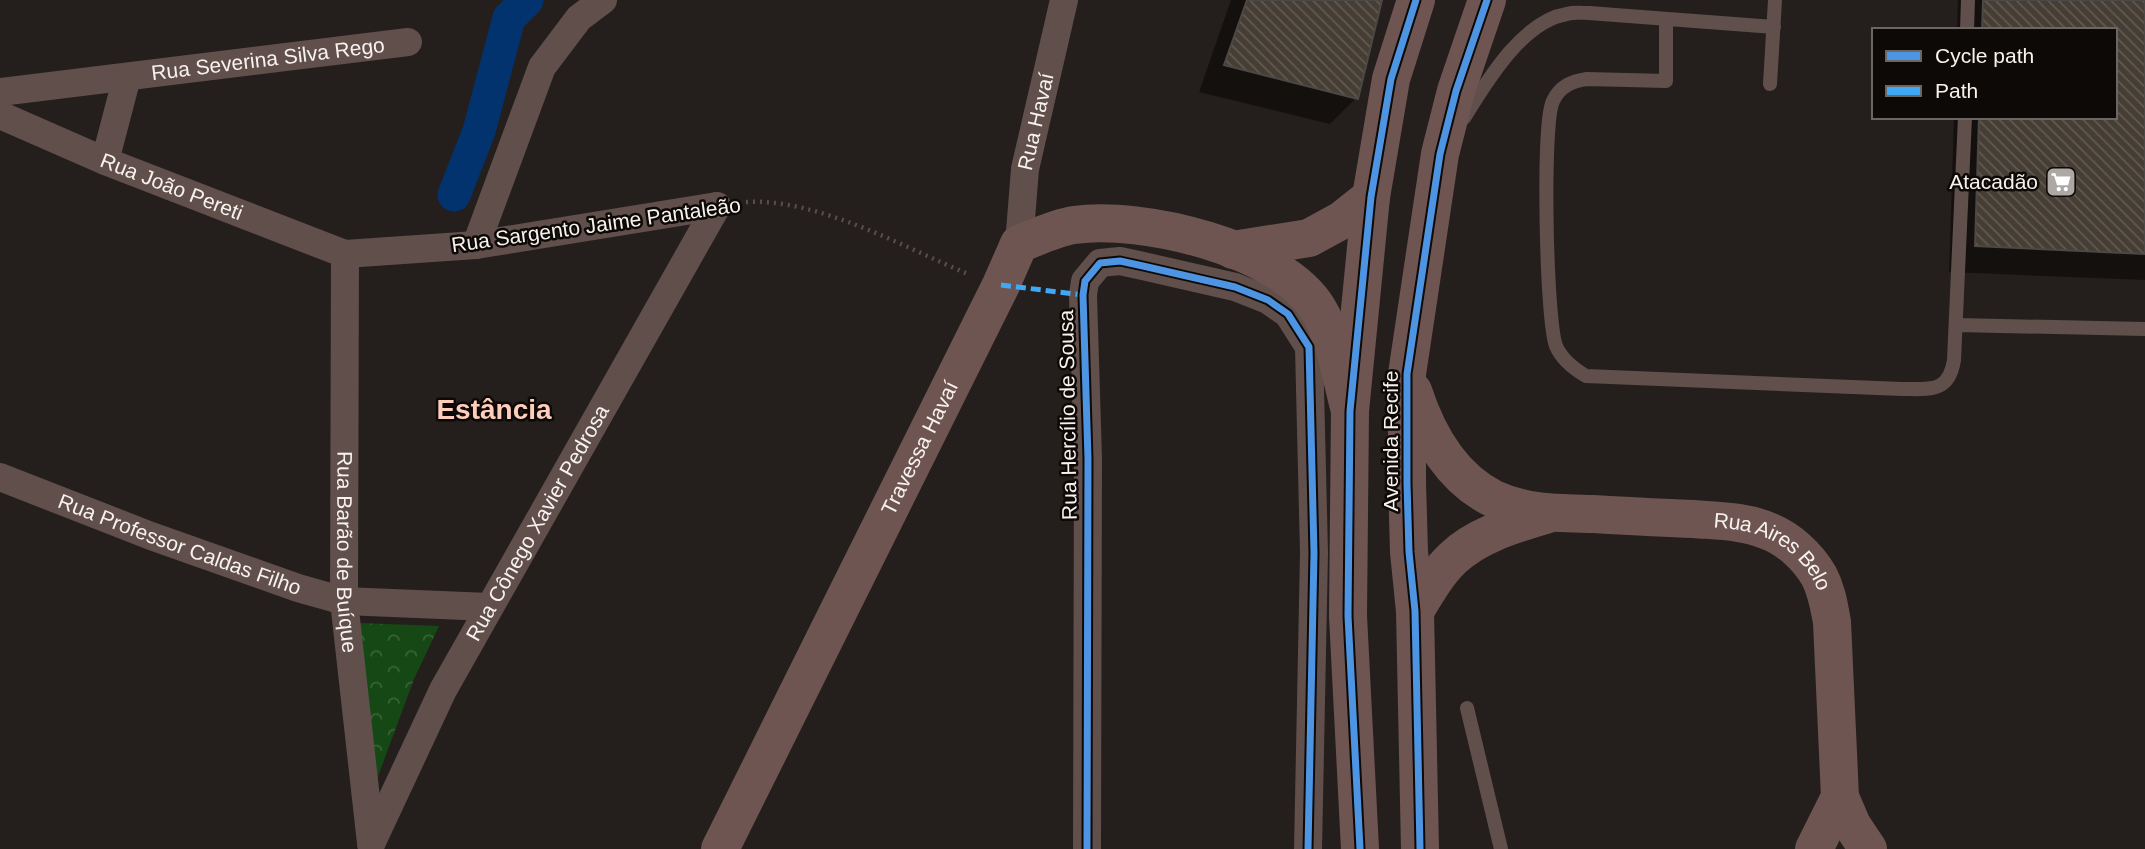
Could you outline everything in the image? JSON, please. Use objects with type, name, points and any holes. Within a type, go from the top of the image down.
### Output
[{"type":"main road","name":"Avenida Recife","points":[[1360,849],[1348,616],[1350,411],[1371,197],[1391,79],[1416,0]]},
{"type":"main road","name":"Avenida Recife","points":[[1420,849],[1415,617],[1409,538],[1407,374],[1440,155],[1455,91],[1487,0]]},
{"type":"main road","points":[[1233,250],[1308,237],[1342,220],[1371,197]]},
{"type":"main road","points":[[1019,244],[1060,227],[1121,223],[1177,231],[1233,250],[1272,268],[1299,288],[1318,308],[1331,338],[1350,411]]},
{"type":"main road","name":"Travessa Havaí","points":[[728,840],[1019,244]]},
{"type":"main road","name":"Rua Aires Belo","points":[[1407,374],[1422,418],[1442,454],[1465,480],[1492,498],[1517,508],[1548,514],[1716,520],[1748,525],[1769,531],[1790,543],[1806,558],[1827,595],[1832,622],[1840,797],[1852,825],[1868,849]]},
{"type":"main road","name":"Rua Aires Belo","points":[[1415,617],[1437,576],[1454,556],[1496,532],[1548,514]]},
{"type":"main road","name":"Rua Aires Belo","points":[[1814,849],[1840,797]]},
{"type":"street","points":[[476,245],[542,67],[579,18],[603,0]]},
{"type":"street","name":"Rua Havaí","points":[[1019,244],[1025,169],[1064,0]]},
{"type":"street","name":"Rua Severina Silva Rego","points":[[0,92],[408,42]]},
{"type":"street","name":"Rua Severina Silva Rego","points":[[105,161],[127,77]]},
{"type":"street","name":"Rua João Pereti","points":[[0,115],[105,161],[345,254]]},
{"type":"street","name":"Rua Sargento Jaime Pantaleão","points":[[345,254],[476,245],[717,206]]},
{"type":"street","name":"Rua Cônego Xavier Pedrosa","points":[[371,847],[443,690],[717,206]]},
{"type":"street","name":"Rua Barão de Buíque","points":[[345,254],[344,601],[371,847]]},
{"type":"street","name":"Rua Hercílio de Sousa","points":[[1087,849],[1088,459],[1083,295],[1084,281],[1089,274],[1100,263],[1110,261],[1235,287],[1268,300],[1288,314],[1309,347],[1314,553],[1308,849]]},
{"type":"street","name":"Rua Professor Caldas Filho","points":[[0,477],[151,536],[298,588],[344,601],[489,607]]},
{"type":"lane","points":[[1770,84],[1775,0]]},
{"type":"lane","points":[[1967,28],[1968,0]]},
{"type":"lane","points":[[1440,155],[1489,77],[1536,28],[1566,13],[1774,27]]},
{"type":"lane","points":[[1666,20],[1666,81],[1576,80],[1559,92],[1550,109],[1550,314],[1557,348],[1565,361],[1586,376],[1933,389],[1949,379],[1953,371],[1957,325],[1965,119]]},
{"type":"lane","points":[[1957,325],[2145,329]]},
{"type":"lane","points":[[1467,708],[1501,849]]},
{"type":"green space","points":[[358,623],[439,626],[414,679],[370,798]]},
{"type":"building","points":[[1247,0],[1382,0],[1358,99],[1224,65]]},
{"type":"building","name":"Atacadão","points":[[1983,0],[2145,0],[2145,254],[1975,246],[1979,119],[2117,119],[2117,28],[1982,28]]},
{"type":"waterway","points":[[454,195],[479,131],[509,18],[527,0]]},
{"type":"marked path","points":[[1001,285],[1083,295]]},
{"type":"cycle path","points":[[1360,849],[1348,616],[1350,411],[1371,197],[1391,79],[1416,0]]},
{"type":"cycle path","points":[[1420,849],[1415,611],[1409,552],[1407,483],[1407,374],[1440,154],[1456,91],[1487,0]]},
{"type":"cycle path","points":[[1087,849],[1088,459],[1083,295],[1085,281],[1100,263],[1120,261],[1235,287],[1268,300],[1288,314],[1309,347],[1314,553],[1308,849]]},
{"type":"place","name":"Atacadão","points":[[2061,182]]},
{"type":"district","name":"Estância","points":[[494,409]]}]
